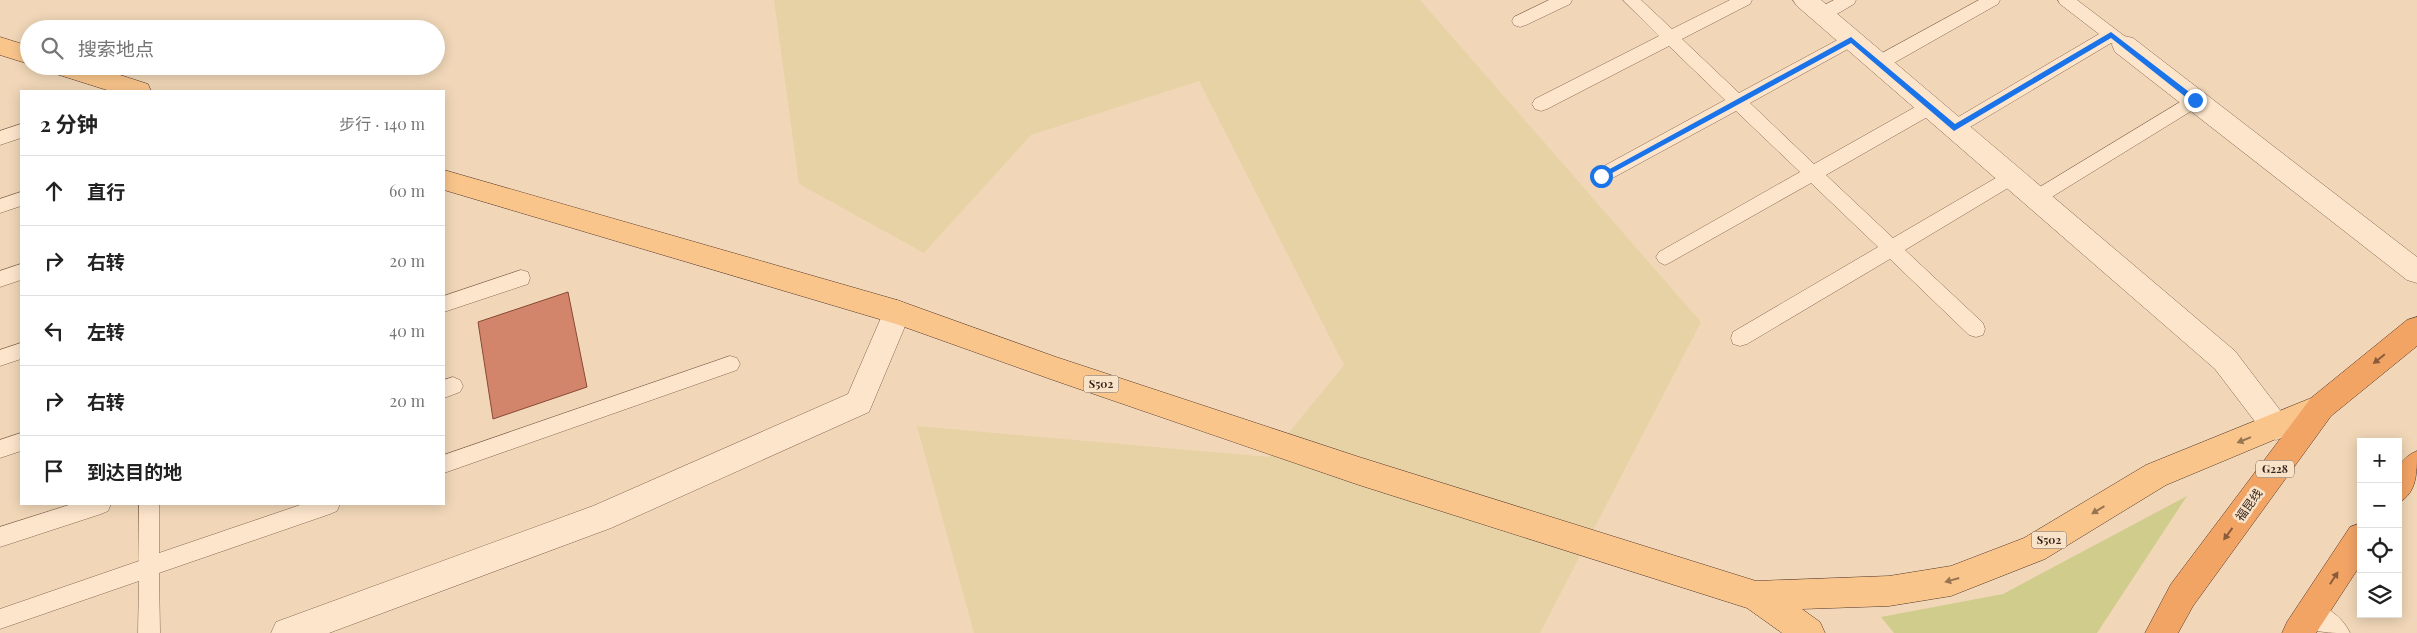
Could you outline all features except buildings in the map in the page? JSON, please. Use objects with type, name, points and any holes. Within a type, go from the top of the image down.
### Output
[{"type":"highway","name":"福昆线","points":[[2161,633],[2182,595],[2321,407],[2417,329]]},
{"type":"highway","points":[[2402,484],[2417,464]]},
{"type":"highway","points":[[2304,624],[2357,543]]},
{"type":"main road","points":[[0,46],[20,52]]},
{"type":"main road","points":[[90,75],[136,90]]},
{"type":"main road","name":"S502","points":[[445,180],[897,312],[1056,369],[1349,468],[1756,596],[1809,633]]},
{"type":"main road","name":"S502","points":[[1756,596],[1889,591],[1951,581],[2034,549],[2156,475],[2321,407]]},
{"type":"street","points":[[1813,7],[2225,360],[2276,427]]},
{"type":"street","points":[[2117,40],[2417,272]]},
{"type":"street","points":[[287,633],[316,628],[600,518],[858,404],[897,312]]},
{"type":"street","points":[[2304,624],[2334,633]]},
{"type":"lane","points":[[1520,21],[1564,0]]},
{"type":"lane","points":[[1631,0],[1976,329]]},
{"type":"lane","points":[[1541,104],[1744,0]]},
{"type":"lane","points":[[1813,7],[1848,0]]},
{"type":"lane","points":[[1879,63],[1992,0]]},
{"type":"lane","points":[[1954,128],[2117,40],[2066,0]]},
{"type":"lane","points":[[1601,176],[1851,40]]},
{"type":"lane","points":[[2036,198],[2195,100]]},
{"type":"lane","points":[[1665,257],[1930,107]]},
{"type":"lane","points":[[0,138],[20,131]]},
{"type":"lane","points":[[1740,338],[2012,177]]},
{"type":"lane","points":[[0,206],[20,199]]},
{"type":"lane","points":[[0,279],[20,272]]},
{"type":"lane","points":[[445,304],[521,278]]},
{"type":"lane","points":[[0,358],[20,351]]},
{"type":"lane","points":[[445,464],[730,364]]},
{"type":"lane","points":[[0,449],[20,442]]},
{"type":"lane","points":[[0,537],[98,505]]},
{"type":"lane","points":[[149,505],[149,633]]},
{"type":"lane","points":[[0,619],[327,505]]},
{"type":"shaded area","points":[[774,0],[1420,0],[1701,322],[1540,633],[974,633],[917,426],[1269,457],[1344,365],[1199,81],[1031,135],[924,253],[799,184]]},
{"type":"shaded area","points":[[2187,496],[2097,633],[1894,633],[1881,617],[2003,594]]},
{"type":"route","points":[[1601,176],[1851,40],[1954,128],[2111,35],[2195,100]]}]
